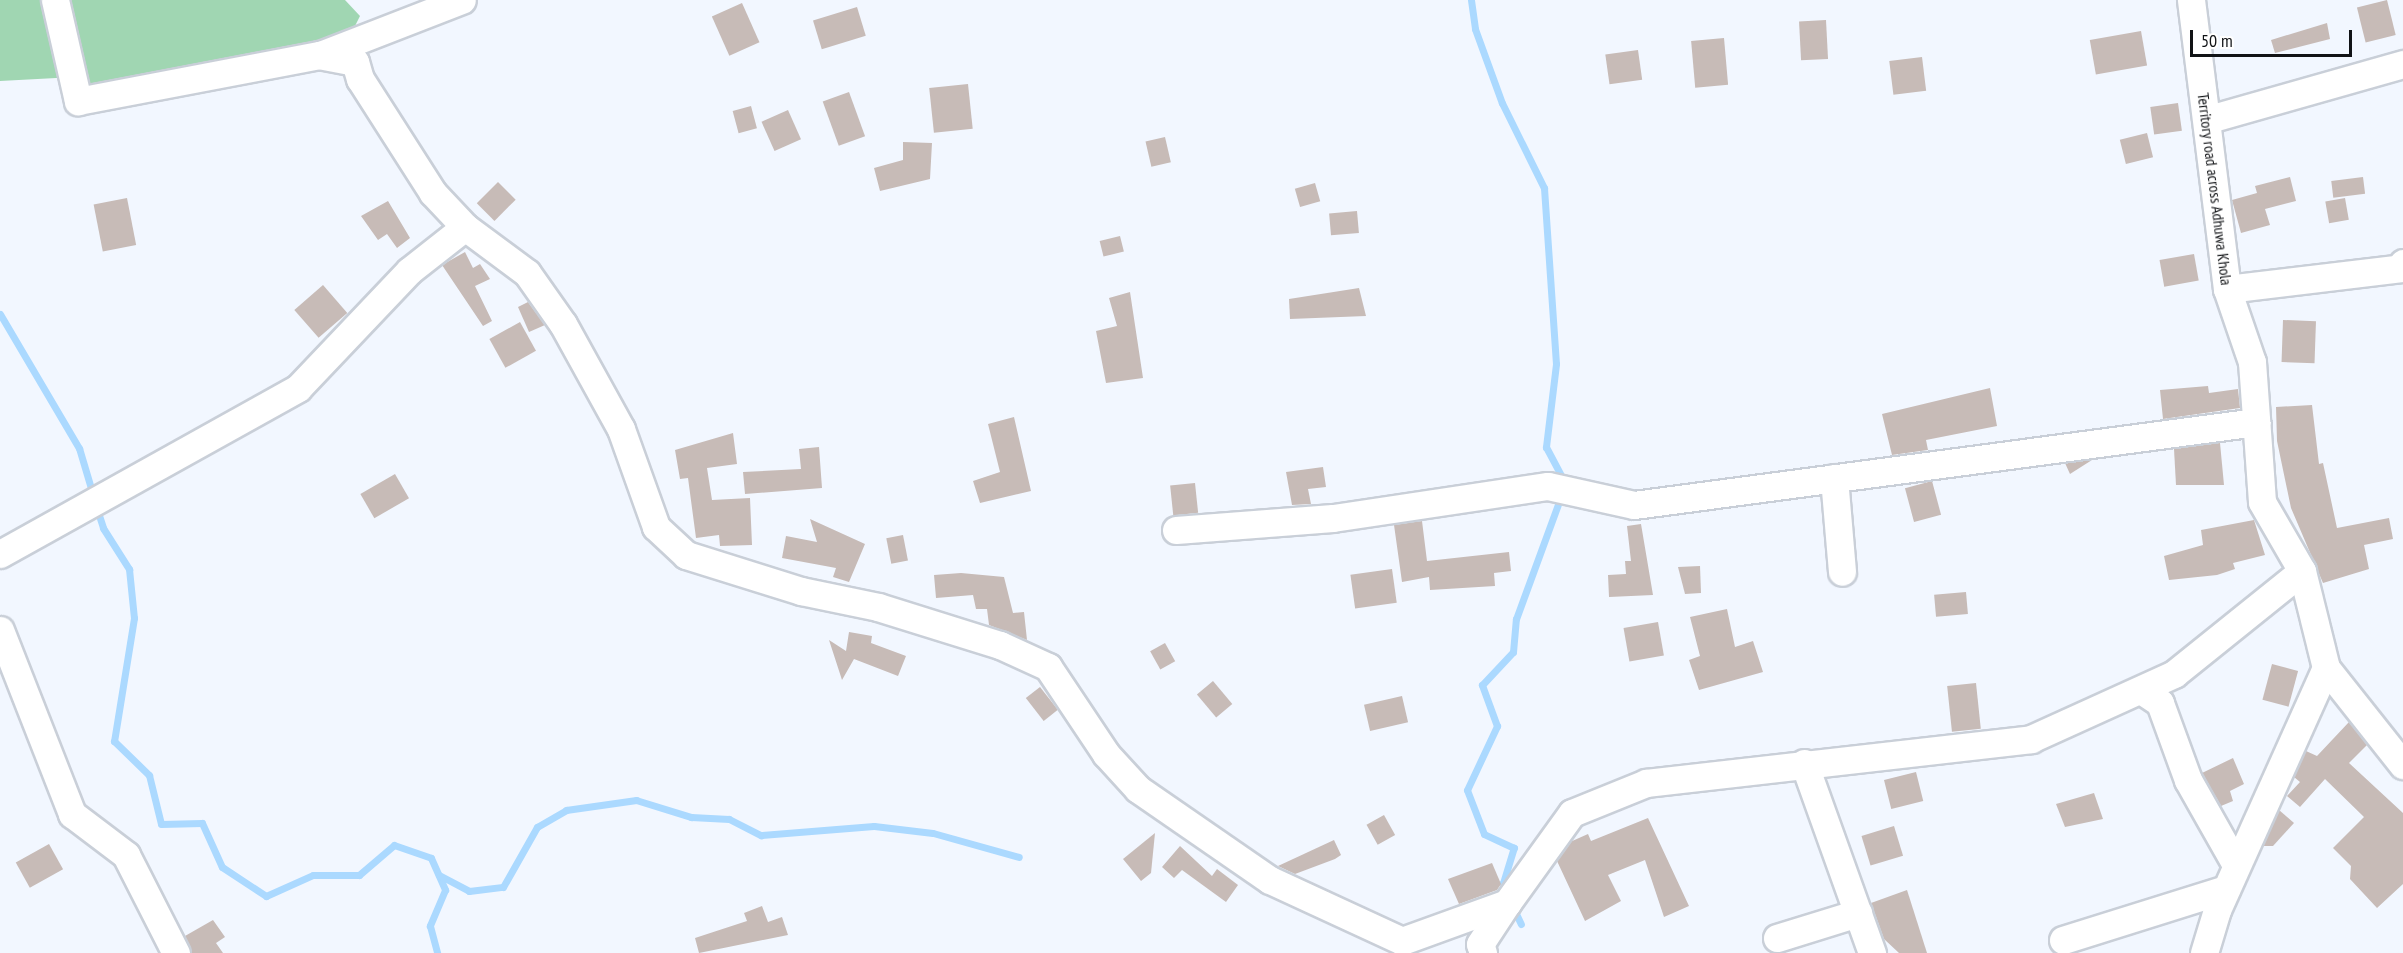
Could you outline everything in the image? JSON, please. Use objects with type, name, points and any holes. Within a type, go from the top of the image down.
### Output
[{"type":"street","points":[[55,0],[78,101],[321,55],[462,0]]},
{"type":"street","name":"Territory road across Adhuwa Khola","points":[[2191,0],[2209,119],[2227,289],[2252,362],[2262,502],[2302,571],[2326,668],[2403,765]]},
{"type":"street","points":[[321,55],[355,62],[360,79],[433,193],[465,226],[527,273],[563,324],[621,429],[657,527],[687,555],[801,591],[889,610],[1000,645],[1048,667],[1106,754],[1138,789],[1203,837],[1312,904],[1402,940],[1507,903]]},
{"type":"street","points":[[2209,119],[2403,64]]},
{"type":"street","points":[[0,554],[298,388],[409,271],[465,226]]},
{"type":"street","points":[[2227,289],[2402,268],[2403,263]]},
{"type":"street","points":[[1176,530],[1333,518],[1548,486],[1634,505],[2256,422]]},
{"type":"street","points":[[1834,478],[1842,572]]},
{"type":"street","points":[[1483,953],[1480,944],[1572,813],[1647,783],[1804,763],[2031,739],[2174,674],[2302,571]]},
{"type":"street","points":[[0,630],[72,814],[126,855],[176,953]]},
{"type":"street","points":[[2204,953],[2231,877],[2326,668]]},
{"type":"street","points":[[2141,690],[2160,703],[2188,780],[2231,877]]},
{"type":"street","points":[[1804,763],[1872,953]]},
{"type":"street","points":[[2063,940],[2231,877]]},
{"type":"street","points":[[1777,938],[1858,913]]},
{"type":"green space","points":[[0,0],[345,0],[360,16],[348,40],[86,95],[75,77],[0,81]]},
{"type":"building","points":[[2387,0],[2396,35],[2366,42],[2357,7]]},
{"type":"building","points":[[742,3],[759,42],[729,56],[712,16]]},
{"type":"building","points":[[857,7],[866,36],[822,49],[813,20]]},
{"type":"building","points":[[1826,20],[1828,59],[1801,60],[1799,21]]},
{"type":"building","points":[[2327,23],[2330,39],[2275,53],[2271,40]]},
{"type":"building","points":[[2141,31],[2147,65],[2096,74],[2090,40]]},
{"type":"building","points":[[1724,38],[1728,85],[1695,88],[1691,41]]},
{"type":"building","points":[[1638,50],[1642,80],[1609,84],[1605,55]]},
{"type":"building","points":[[1922,57],[1926,91],[1893,95],[1889,61]]},
{"type":"building","points":[[968,84],[973,129],[934,133],[929,88]]},
{"type":"building","points":[[849,92],[865,136],[839,146],[823,102]]},
{"type":"building","points":[[2178,103],[2182,131],[2154,135],[2150,107]]},
{"type":"building","points":[[751,106],[757,128],[739,133],[733,111]]},
{"type":"building","points":[[788,110],[801,139],[775,151],[762,122]]},
{"type":"building","points":[[2147,133],[2153,157],[2126,164],[2120,140]]},
{"type":"building","points":[[1165,137],[1171,162],[1151,167],[1146,141]]},
{"type":"building","points":[[903,142],[932,143],[930,179],[880,191],[874,168],[903,160]]},
{"type":"building","points":[[2290,177],[2296,201],[2265,209],[2270,225],[2241,233],[2232,200],[2257,193],[2255,186]]},
{"type":"building","points":[[2363,177],[2365,194],[2333,198],[2331,181]]},
{"type":"building","points":[[498,182],[516,200],[494,221],[477,203]]},
{"type":"building","points":[[1315,183],[1320,201],[1300,207],[1295,189]]},
{"type":"building","points":[[127,198],[136,245],[103,252],[94,204]]},
{"type":"building","points":[[2345,198],[2349,220],[2329,223],[2325,201]]},
{"type":"building","points":[[388,201],[410,238],[397,248],[387,234],[378,240],[361,216]]},
{"type":"building","points":[[1357,211],[1359,233],[1331,235],[1329,213]]},
{"type":"building","points":[[1120,236],[1124,252],[1103,257],[1100,241]]},
{"type":"building","points":[[465,252],[473,268],[480,264],[490,279],[475,286],[492,321],[483,326],[442,265]]},
{"type":"building","points":[[2194,254],[2199,281],[2164,287],[2160,260]]},
{"type":"building","points":[[323,285],[347,313],[319,338],[294,310]]},
{"type":"building","points":[[1359,288],[1366,316],[1290,319],[1289,299]]},
{"type":"building","points":[[1130,292],[1143,378],[1106,383],[1096,331],[1117,326],[1109,298]]},
{"type":"building","points":[[528,302],[545,325],[529,332],[518,307]]},
{"type":"building","points":[[2283,320],[2316,321],[2315,363],[2282,362]]},
{"type":"building","points":[[520,322],[536,351],[505,368],[489,339]]},
{"type":"building","points":[[2208,386],[2209,393],[2238,389],[2240,408],[2163,419],[2160,390]]},
{"type":"building","points":[[1990,388],[1997,426],[1926,440],[1928,450],[1892,455],[1882,414]]},
{"type":"building","points":[[2312,405],[2319,464],[2323,463],[2337,528],[2389,518],[2393,539],[2364,545],[2369,569],[2323,583],[2291,508],[2277,441],[2276,407]]},
{"type":"building","points":[[1014,417],[1031,491],[980,503],[973,481],[1000,472],[988,424]]},
{"type":"building","points":[[733,433],[737,464],[707,468],[712,500],[750,498],[752,545],[720,546],[719,535],[696,538],[688,478],[680,479],[675,450]]},
{"type":"building","points":[[2220,443],[2224,485],[2176,485],[2174,449]]},
{"type":"building","points":[[819,447],[822,488],[745,494],[743,472],[801,469],[799,449]]},
{"type":"building","points":[[2092,460],[2070,474],[2065,463]]},
{"type":"building","points":[[1323,467],[1326,487],[1308,489],[1311,504],[1292,505],[1286,472]]},
{"type":"building","points":[[395,474],[409,498],[374,518],[360,494]]},
{"type":"building","points":[[1932,481],[1941,515],[1914,522],[1905,488]]},
{"type":"building","points":[[1195,483],[1198,513],[1173,515],[1170,486]]},
{"type":"building","points":[[810,519],[865,544],[849,582],[833,577],[836,568],[782,558],[786,536],[817,542]]},
{"type":"building","points":[[2254,520],[2265,555],[2233,563],[2235,569],[2217,575],[2169,580],[2164,556],[2203,545],[2201,530]]},
{"type":"building","points":[[1422,521],[1427,561],[1509,552],[1511,571],[1494,573],[1495,586],[1430,590],[1429,577],[1402,582],[1394,525]]},
{"type":"building","points":[[1641,524],[1653,595],[1609,597],[1608,575],[1626,574],[1625,561],[1631,561],[1627,526]]},
{"type":"building","points":[[903,535],[908,561],[891,564],[886,538]]},
{"type":"building","points":[[1700,566],[1701,593],[1685,594],[1678,567]]},
{"type":"building","points":[[1392,569],[1397,603],[1355,609],[1350,575]]},
{"type":"building","points":[[961,573],[1004,577],[1013,613],[1024,612],[1027,640],[989,625],[987,609],[976,609],[973,595],[936,598],[934,575]]},
{"type":"building","points":[[1966,592],[1968,614],[1936,617],[1934,595]]},
{"type":"building","points":[[1727,609],[1735,647],[1753,641],[1763,672],[1699,690],[1689,660],[1700,656],[1690,617]]},
{"type":"building","points":[[1658,622],[1664,655],[1629,662],[1624,628]]},
{"type":"building","points":[[849,632],[872,636],[871,643],[906,656],[898,676],[854,659],[842,680],[829,640],[846,651]]},
{"type":"building","points":[[1165,643],[1175,661],[1160,670],[1150,651]]},
{"type":"building","points":[[2272,664],[2298,671],[2289,707],[2262,700]]},
{"type":"building","points":[[1213,681],[1232,704],[1216,717],[1197,694]]},
{"type":"building","points":[[1976,683],[1981,729],[1952,732],[1947,686]]},
{"type":"building","points":[[1040,687],[1058,710],[1044,721],[1026,698]]},
{"type":"building","points":[[1402,696],[1408,722],[1370,731],[1364,705]]},
{"type":"building","points":[[2349,722],[2367,745],[2349,763],[2403,813],[2403,884],[2377,908],[2350,879],[2351,866],[2333,848],[2364,817],[2325,779],[2300,807],[2287,796],[2300,782],[2294,777],[2306,751],[2317,756]]},
{"type":"building","points":[[2233,758],[2244,784],[2230,791],[2233,801],[2221,806],[2202,773]]},
{"type":"building","points":[[1916,772],[1923,801],[1891,809],[1884,780]]},
{"type":"building","points":[[2094,793],[2103,819],[2065,827],[2056,804]]},
{"type":"building","points":[[2279,810],[2294,823],[2273,846],[2263,846]]},
{"type":"building","points":[[1384,815],[1395,835],[1378,845],[1367,825]]},
{"type":"building","points":[[1648,818],[1689,906],[1664,917],[1645,860],[1608,875],[1621,901],[1585,921],[1557,861],[1570,842],[1588,834],[1591,841]]},
{"type":"building","points":[[1894,826],[1903,856],[1871,866],[1861,836]]},
{"type":"building","points":[[1155,833],[1151,873],[1141,881],[1123,859]]},
{"type":"building","points":[[1334,840],[1341,855],[1335,859],[1295,874],[1278,866]]},
{"type":"building","points":[[49,844],[63,869],[30,888],[16,862]]},
{"type":"building","points":[[1180,846],[1212,876],[1217,869],[1238,885],[1226,902],[1182,870],[1174,878],[1162,867]]},
{"type":"building","points":[[1492,863],[1501,884],[1497,890],[1459,904],[1448,879]]},
{"type":"building","points":[[1907,890],[1927,953],[1899,953],[1884,939],[1871,903]]},
{"type":"building","points":[[762,906],[768,922],[782,917],[788,935],[699,953],[695,938],[747,921],[744,913]]},
{"type":"building","points":[[213,920],[225,937],[216,943],[223,953],[192,953],[185,936]]},
{"type":"waterway","points":[[1471,0],[1475,29],[1502,103],[1544,188],[1556,364],[1546,447],[1565,482]]},
{"type":"waterway","points":[[0,314],[79,448],[93,495]]},
{"type":"waterway","points":[[1507,892],[1503,883],[1514,848],[1484,834],[1467,790],[1497,726],[1482,685],[1513,652],[1516,619],[1561,496]]},
{"type":"waterway","points":[[96,506],[103,528],[129,569],[134,618],[114,741],[149,775],[161,824],[202,823],[222,867],[266,896],[313,875],[359,875],[394,845],[431,858],[445,890],[430,926],[437,953]]},
{"type":"waterway","points":[[439,875],[469,891],[503,887],[537,827],[566,810],[636,800],[691,817],[729,819],[761,835],[874,826],[933,833],[1019,857]]},
{"type":"waterway","points":[[1512,905],[1521,924]]}]
